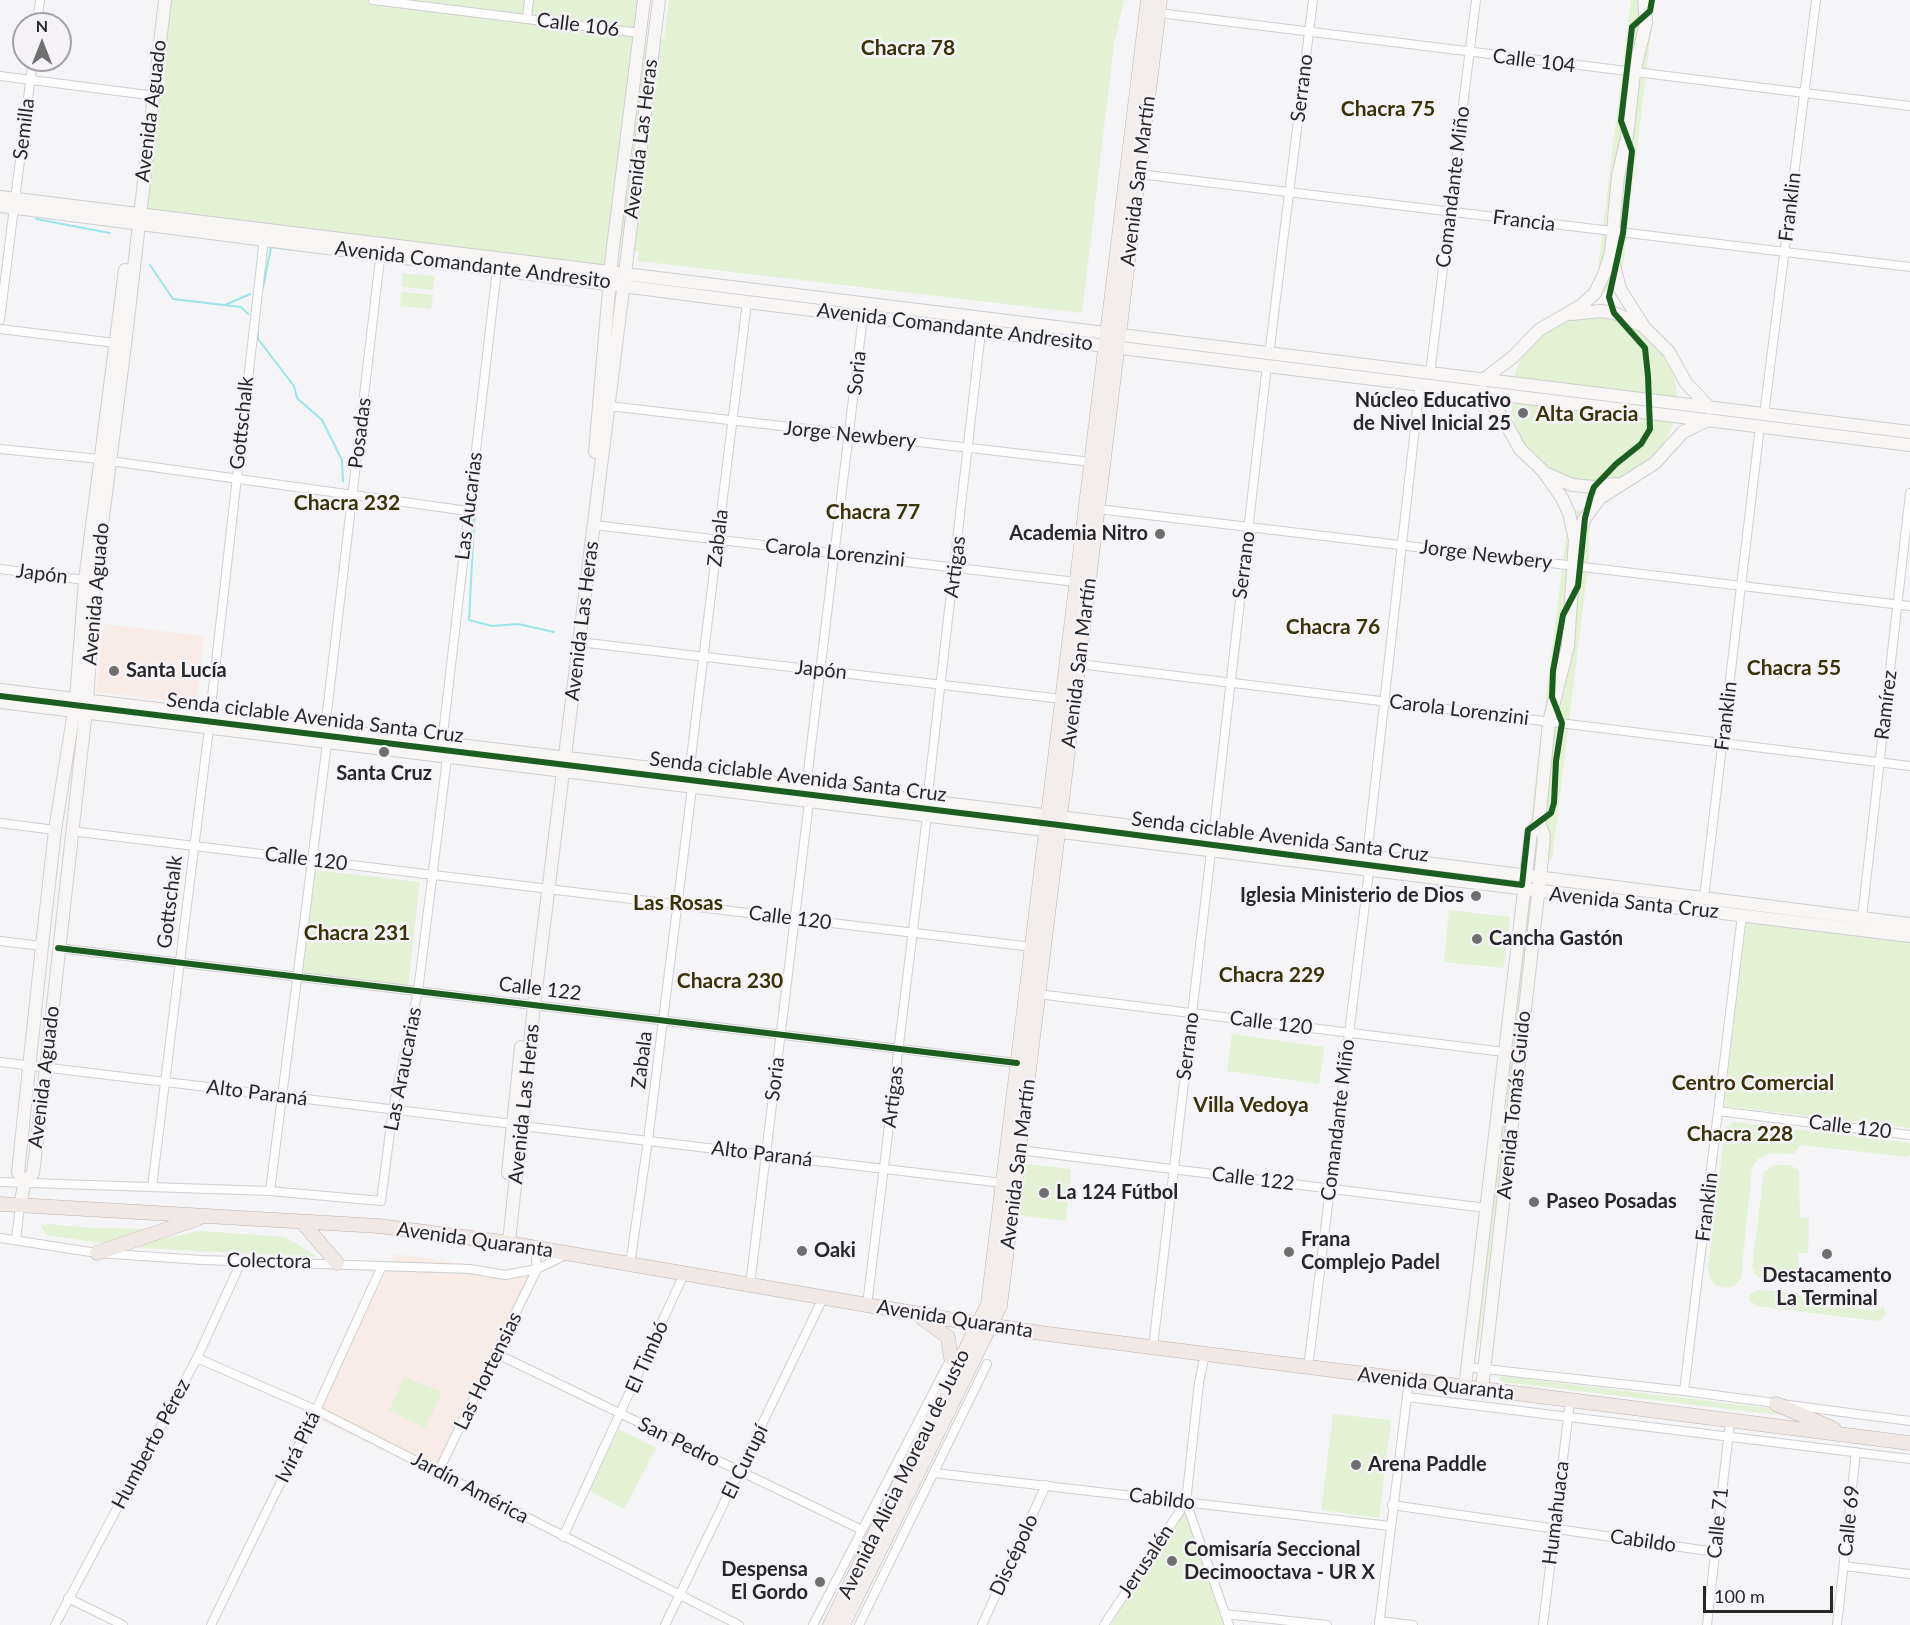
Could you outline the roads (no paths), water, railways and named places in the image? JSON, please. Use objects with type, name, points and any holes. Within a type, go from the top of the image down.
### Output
[{"type":"highway","name":"Avenida Quaranta","points":[[0,1204],[378,1226],[505,1242],[985,1325],[1570,1401],[1729,1428],[1850,1436],[1910,1443]]},
{"type":"highway","points":[[97,1253],[203,1217]]},
{"type":"highway","points":[[302,1222],[337,1263]]},
{"type":"highway","points":[[912,1313],[936,1326],[948,1336],[951,1358]]},
{"type":"highway","points":[[1776,1404],[1850,1436]]},
{"type":"main road","name":"Avenida Aguado","points":[[20,1206],[24,1185],[33,1173],[46,1068],[71,831],[81,700],[115,343],[135,218],[159,0]]},
{"type":"main road","name":"Avenida Aguado","points":[[81,700],[85,580],[105,460],[165,0]]},
{"type":"main road","name":"Avenida Las Heras","points":[[505,1242],[530,1004],[560,772],[617,279],[644,0]]},
{"type":"main road","name":"Avenida Las Heras","points":[[561,758],[579,642],[609,406],[617,279],[659,0]]},
{"type":"main road","name":"Avenida San Martín","points":[[985,1325],[1032,947],[1079,664],[1098,509],[1112,341],[1148,0]]},
{"type":"main road","points":[[1644,0],[1646,23],[1634,73],[1627,137],[1618,176],[1611,253],[1620,289],[1644,327]]},
{"type":"main road","name":"Avenida San Martín","points":[[1054,816],[1062,699],[1091,462],[1139,174],[1159,7]]},
{"type":"main road","name":"Avenida Comandante Andresito","points":[[0,197],[15,203],[1268,360],[1420,383],[1506,388],[1762,420],[1910,432]]},
{"type":"main road","name":"Avenida Comandante Andresito","points":[[0,206],[15,203]]},
{"type":"main road","name":"Avenida Comandante Andresito","points":[[135,218],[264,239],[381,249],[497,269],[617,279],[747,302],[981,331],[1112,341]]},
{"type":"main road","points":[[1483,386],[1546,325],[1568,314],[1595,293],[1611,253]]},
{"type":"main road","points":[[1568,314],[1601,311],[1614,313],[1644,327],[1658,338],[1709,414]]},
{"type":"main road","points":[[1506,388],[1510,368],[1527,341]]},
{"type":"main road","name":"Avenida Comandante Andresito","points":[[1268,360],[1430,374],[1483,386]]},
{"type":"main road","points":[[1671,441],[1681,410],[1677,368]]},
{"type":"main road","name":"Avenida Tomás Guido","points":[[1483,386],[1512,435],[1531,461],[1543,471],[1572,485],[1593,488],[1619,484],[1632,479],[1655,463],[1671,441],[1709,414]]},
{"type":"main road","name":"Avenida Tomás Guido","points":[[1506,388],[1507,415],[1512,435]]},
{"type":"main road","name":"Avenida Comandante Andresito","points":[[1762,420],[1910,445]]},
{"type":"main road","name":"Avenida Tomás Guido","points":[[1482,1389],[1540,878],[1544,836],[1539,822],[1550,722],[1568,646],[1575,540],[1569,513],[1543,471]]},
{"type":"main road","name":"Avenida Tomás Guido","points":[[1575,540],[1591,508],[1619,484]]},
{"type":"main road","name":"Avenida Santa Cruz","points":[[0,690],[1054,816],[1367,856],[1524,883],[1538,892],[1910,936]]},
{"type":"main road","name":"Avenida Santa Cruz","points":[[0,702],[1369,871],[1524,883],[1540,878],[1910,924]]},
{"type":"main road","name":"Avenida Aguado","points":[[24,1185],[18,1172],[54,830],[80,713]]},
{"type":"main road","name":"Avenida Tomás Guido","points":[[1465,1387],[1524,883],[1531,833],[1539,822]]},
{"type":"main road","name":"Avenida San Martín","points":[[985,1325],[1000,1306],[1038,994],[1052,831]]},
{"type":"main road","name":"Avenida Alicia Moreau de Justo","points":[[830,1625],[944,1397],[985,1325]]},
{"type":"main road","name":"Avenida Alicia Moreau de Justo","points":[[843,1625],[985,1325]]},
{"type":"street","name":"Calle 106","points":[[373,0],[412,2],[640,33]]},
{"type":"street","points":[[527,18],[529,0]]},
{"type":"street","name":"Serrano","points":[[1213,837],[1268,360],[1313,0]]},
{"type":"street","name":"Comandante Miño","points":[[1430,374],[1476,0]]},
{"type":"street","name":"Franklin","points":[[1704,898],[1741,586],[1816,0]]},
{"type":"street","name":"Calle 104","points":[[1159,7],[1309,33],[1910,106]]},
{"type":"street","name":"Semilla","points":[[0,320],[32,72]]},
{"type":"street","points":[[0,76],[148,95]]},
{"type":"street","name":"Francia","points":[[1139,174],[1910,267]]},
{"type":"street","name":"Gottschalk","points":[[210,715],[264,239]]},
{"type":"street","name":"Posadas","points":[[325,729],[381,249]]},
{"type":"street","name":"Las Aucarias","points":[[442,743],[497,269]]},
{"type":"street","name":"Zabala","points":[[689,774],[747,302]]},
{"type":"street","name":"Soria","points":[[806,788],[863,316]]},
{"type":"street","points":[[0,329],[115,343]]},
{"type":"street","name":"Artigas","points":[[927,802],[981,331]]},
{"type":"street","points":[[1367,856],[1420,383]]},
{"type":"street","name":"Jorge Newbery","points":[[609,406],[1091,462]]},
{"type":"street","points":[[0,449],[105,460],[468,511]]},
{"type":"street","name":"Ramírez","points":[[1862,918],[1910,493]]},
{"type":"street","name":"Jorge Newbery","points":[[1098,509],[1910,606]]},
{"type":"street","name":"Carola Lorenzini","points":[[594,525],[1076,582]]},
{"type":"street","name":"Japón","points":[[0,569],[85,580]]},
{"type":"street","name":"Japón","points":[[579,642],[1062,699]]},
{"type":"street","name":"Carola Lorenzini","points":[[1079,664],[1910,766]]},
{"type":"street","name":"Gottschalk","points":[[152,1187],[208,728]]},
{"type":"street","points":[[0,1182],[24,1185],[270,1191],[284,1096],[327,743]]},
{"type":"street","name":"Las Araucarias","points":[[270,1191],[381,1201],[393,1109],[418,991],[447,758]]},
{"type":"street","name":"Zabala","points":[[630,1264],[648,1140],[692,788]]},
{"type":"street","name":"Soria","points":[[750,1285],[809,802]]},
{"type":"street","name":"Artigas","points":[[867,1305],[927,816]]},
{"type":"street","points":[[0,823],[54,830]]},
{"type":"street","name":"Calle 120","points":[[71,831],[1032,947]]},
{"type":"street","name":"Serrano","points":[[1153,1347],[1211,852]]},
{"type":"street","name":"Comandante Miño","points":[[1308,1368],[1369,871]]},
{"type":"street","name":"Franklin","points":[[1684,1391],[1742,915]]},
{"type":"street","points":[[0,941],[42,946]]},
{"type":"street","name":"Calle 122","points":[[58,948],[1017,1063]]},
{"type":"street","name":"Calle 120","points":[[1038,994],[1504,1052]]},
{"type":"street","name":"Alto Paraná","points":[[0,1062],[1003,1182]]},
{"type":"street","name":"Calle 120","points":[[1718,1111],[1910,1135]]},
{"type":"street","name":"Calle 122","points":[[1019,1150],[1486,1208]]},
{"type":"street","points":[[16,1240],[20,1206]]},
{"type":"street","name":"Colectora","points":[[0,1239],[97,1253],[202,1260],[470,1269],[505,1275],[537,1269]]},
{"type":"street","points":[[535,1248],[537,1269],[568,1254]]},
{"type":"street","name":"Humberto Pérez","points":[[55,1625],[197,1358],[242,1260]]},
{"type":"street","name":"Ivirá Pitá","points":[[211,1625],[316,1410],[382,1266]]},
{"type":"street","name":"Las Hortensias","points":[[438,1472],[537,1269]]},
{"type":"street","name":"El Timbó","points":[[563,1537],[684,1274]]},
{"type":"street","name":"El Curupí","points":[[665,1625],[823,1298]]},
{"type":"street","name":"San Pedro","points":[[495,1353],[862,1530]]},
{"type":"street","name":"Jerusalén","points":[[1104,1625],[1186,1502],[1198,1383],[1205,1354]]},
{"type":"street","name":"Jardín América","points":[[197,1358],[316,1410],[739,1625]]},
{"type":"street","points":[[813,1625],[951,1358]]},
{"type":"street","points":[[860,1625],[987,1364]]},
{"type":"street","points":[[1467,1367],[1684,1391],[1910,1421]]},
{"type":"street","points":[[1409,1380],[1379,1623],[1413,1625]]},
{"type":"street","points":[[927,1404],[944,1397]]},
{"type":"street","points":[[1407,1397],[1568,1416],[1729,1428],[1856,1452],[1910,1459]]},
{"type":"street","name":"Humahuaca","points":[[1543,1625],[1570,1401]]},
{"type":"street","name":"Calle 71","points":[[1707,1625],[1729,1428]]},
{"type":"street","name":"Calle 69","points":[[1838,1625],[1856,1452]]},
{"type":"street","name":"Cabildo","points":[[935,1473],[1390,1526]]},
{"type":"street","name":"Discépolo","points":[[982,1625],[1046,1485]]},
{"type":"street","points":[[1186,1502],[1229,1625]]},
{"type":"street","name":"Cabildo","points":[[1392,1505],[1715,1552]]},
{"type":"street","points":[[1844,1566],[1910,1574]]},
{"type":"street","points":[[68,1598],[123,1625]]},
{"type":"street","points":[[1225,1614],[1327,1625]]},
{"type":"waterway","points":[[36,219],[110,233]]},
{"type":"waterway","points":[[263,288],[271,247],[293,250]]},
{"type":"waterway","points":[[150,265],[173,299],[241,307],[248,314]]},
{"type":"waterway","points":[[225,305],[250,294]]},
{"type":"waterway","points":[[258,330],[258,339],[294,386],[297,398],[322,420],[342,460],[343,481]]},
{"type":"waterway","points":[[473,502],[475,505],[469,620],[492,626],[518,624],[554,632]]},
{"type":"place","name":"Núcleo Educativo de Nivel Inicial 25","points":[[1523,413]]},
{"type":"place","name":"Academia Nitro","points":[[1160,534]]},
{"type":"place","name":"Santa Lucía","points":[[114,671]]},
{"type":"place","name":"Santa Cruz","points":[[384,752]]},
{"type":"place","name":"Iglesia Ministerio de Dios","points":[[1476,896]]},
{"type":"place","name":"Cancha Gastón","points":[[1477,939]]},
{"type":"place","name":"La 124 Fútbol","points":[[1044,1193]]},
{"type":"place","name":"Paseo Posadas","points":[[1534,1202]]},
{"type":"place","name":"Oaki","points":[[802,1251]]},
{"type":"place","name":"Frana Complejo Padel","points":[[1289,1252]]},
{"type":"place","name":"Destacamento La Terminal","points":[[1827,1254]]},
{"type":"place","name":"Arena Paddle","points":[[1356,1465]]},
{"type":"place","name":"Comisaría Seccional Decimooctava - UR X","points":[[1172,1561]]},
{"type":"place","name":"Despensa El Gordo","points":[[820,1582]]},
{"type":"district","name":"Chacra 78","points":[[908,48]]},
{"type":"district","name":"Chacra 75","points":[[1388,109]]},
{"type":"district","name":"Alta Gracia","points":[[1587,414]]},
{"type":"district","name":"Chacra 232","points":[[347,503]]},
{"type":"district","name":"Chacra 77","points":[[873,512]]},
{"type":"district","name":"Chacra 76","points":[[1333,627]]},
{"type":"district","name":"Chacra 55","points":[[1794,668]]},
{"type":"district","name":"Las Rosas","points":[[678,903]]},
{"type":"district","name":"Chacra 231","points":[[357,933]]},
{"type":"district","name":"Chacra 229","points":[[1272,975]]},
{"type":"district","name":"Chacra 230","points":[[730,981]]},
{"type":"district","name":"Centro Comercial","points":[[1753,1083]]},
{"type":"district","name":"Villa Vedoya","points":[[1251,1105]]},
{"type":"district","name":"Chacra 228","points":[[1740,1134]]}]
